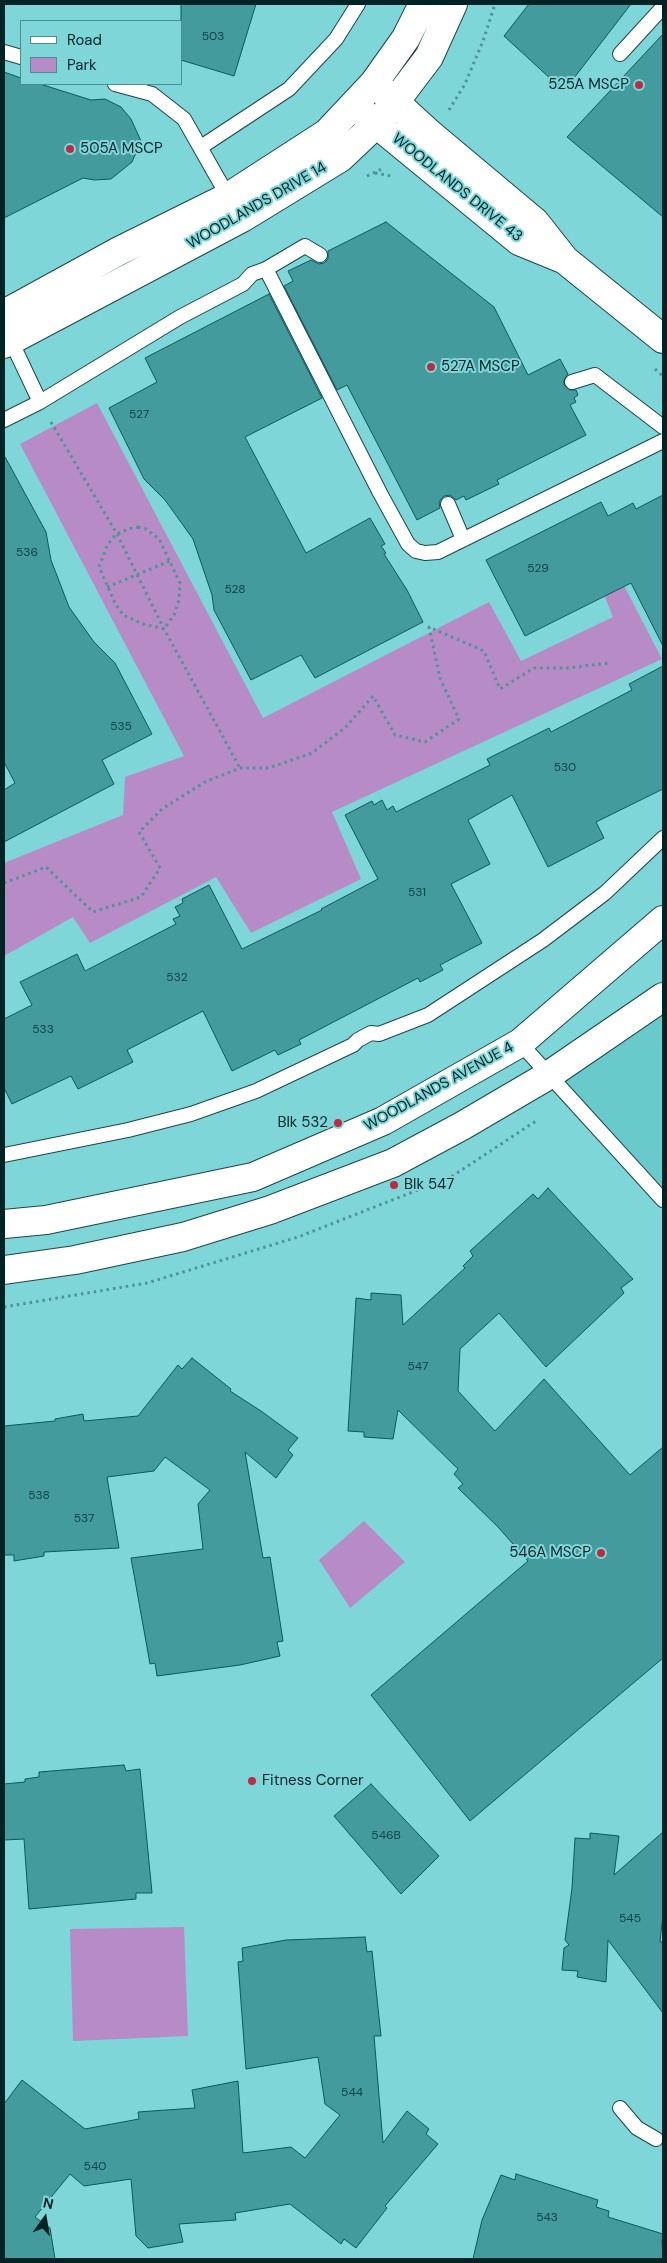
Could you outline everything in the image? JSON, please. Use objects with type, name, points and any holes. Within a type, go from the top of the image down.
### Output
[{"type":"street","name":"WOODLANDS DRIVE 14","points":[[4,314],[119,251],[235,208],[327,133],[354,106],[374,83],[406,38],[423,4]]},
{"type":"street","name":"WOODLANDS DRIVE 14","points":[[6,337],[235,208],[340,158],[377,123],[429,57],[453,4]]},
{"type":"street","name":"WOODLANDS DRIVE 43","points":[[374,83],[430,134],[535,222],[565,260],[663,339]]},
{"type":"street","name":"WOODLANDS DRIVE 43","points":[[354,106],[520,241],[565,260]]},
{"type":"street","name":"WOODLANDS AVENUE 4","points":[[4,1224],[46,1220],[253,1177],[383,1121],[520,1043],[663,920]]},
{"type":"street","points":[[4,1270],[75,1260],[183,1237],[270,1210],[393,1163],[462,1126],[549,1075],[663,997]]},
{"type":"lane","points":[[201,147],[289,89],[336,39],[358,4]]},
{"type":"lane","points":[[620,54],[663,7]]},
{"type":"lane","points":[[4,52],[20,57]]},
{"type":"lane","points":[[119,85],[152,94],[184,119],[235,208]]},
{"type":"lane","points":[[4,420],[40,402],[180,317],[243,284],[252,274],[266,269],[305,246],[320,255]]},
{"type":"lane","points":[[266,269],[380,493],[408,544],[416,551],[425,553],[438,552],[663,441]]},
{"type":"lane","points":[[6,337],[40,402]]},
{"type":"lane","points":[[572,382],[595,375],[663,427]]},
{"type":"lane","points":[[448,504],[463,539]]},
{"type":"lane","points":[[4,1155],[128,1130],[191,1114],[256,1091],[353,1045],[371,1033],[379,1034],[428,1015],[543,940],[605,893],[663,838]]},
{"type":"lane","points":[[520,1043],[663,1200]]},
{"type":"lane","points":[[620,2108],[637,2128],[656,2139]]},
{"type":"path","points":[[40,402],[117,534],[164,629],[240,768]]},
{"type":"path","points":[[128,528],[146,528],[159,539],[180,583],[179,600],[174,615],[164,629],[143,624],[123,615],[107,587],[99,567],[106,546],[117,534],[128,528]]},
{"type":"path","points":[[107,587],[170,561]]},
{"type":"path","points":[[4,883],[46,867],[93,912],[141,897],[160,868],[140,832],[162,809],[205,782],[240,768],[268,768],[312,753],[346,727],[373,696],[396,735],[425,742],[459,719],[440,678],[429,626],[484,651],[500,689],[534,668],[568,668],[609,663]]},
{"type":"shaded area","points":[[663,998],[663,1199],[550,1075]]},
{"type":"green space","points":[[97,403],[263,718],[489,602],[521,661],[613,617],[599,582],[618,574],[662,659],[332,812],[361,879],[251,933],[216,877],[90,943],[73,917],[4,956],[4,863],[123,815],[125,777],[184,756],[20,444]]},
{"type":"green space","points":[[364,1521],[405,1562],[350,1608],[319,1560]]},
{"type":"green space","points":[[184,1927],[188,2036],[73,2041],[70,1929]]},
{"type":"building","points":[[181,4],[256,4],[234,76],[182,60]]},
{"type":"building","points":[[529,4],[631,4],[564,91],[504,36]]},
{"type":"building","name":"525A MSCP","points":[[663,34],[663,217],[567,137]]},
{"type":"building","name":"505A MSCP","points":[[4,72],[20,78],[20,85],[43,85],[91,100],[105,99],[121,107],[131,119],[141,141],[132,162],[111,179],[94,180],[83,178],[4,218]]},
{"type":"building","name":"527A MSCP","points":[[386,222],[494,307],[528,375],[560,359],[568,374],[564,380],[564,385],[570,390],[576,390],[578,395],[574,398],[576,402],[570,405],[586,435],[497,480],[499,484],[466,500],[464,496],[456,500],[450,495],[444,496],[439,502],[440,508],[417,520],[347,385],[337,390],[284,286],[293,281],[288,271],[311,260],[319,264],[324,263],[328,259],[328,251]]},
{"type":"building","points":[[269,294],[322,398],[245,437],[306,553],[370,518],[385,544],[381,546],[386,553],[384,554],[407,590],[423,622],[315,678],[301,655],[251,680],[214,610],[212,595],[193,539],[165,500],[144,479],[109,408],[157,382],[145,358]]},
{"type":"building","points":[[4,455],[46,532],[51,560],[69,607],[94,642],[115,663],[152,734],[102,760],[114,784],[4,842],[4,790],[15,783],[4,762]]},
{"type":"building","points":[[663,495],[663,646],[631,583],[525,636],[486,560],[601,502],[608,516],[633,503],[636,509]]},
{"type":"building","points":[[663,666],[663,789],[596,822],[604,838],[548,867],[512,795],[468,820],[490,864],[451,884],[482,943],[440,965],[443,970],[420,982],[418,978],[299,1040],[301,1044],[278,1055],[275,1050],[232,1071],[203,1011],[127,1050],[133,1062],[78,1089],[71,1076],[12,1104],[4,1088],[4,1019],[32,1005],[20,982],[77,954],[85,971],[176,924],[173,919],[180,916],[175,907],[183,903],[182,899],[209,885],[242,949],[322,910],[378,879],[345,815],[372,801],[374,805],[382,800],[387,810],[393,806],[396,812],[490,765],[487,759],[549,728],[551,732],[632,690],[629,684]]},
{"type":"building","points":[[548,1188],[633,1279],[621,1288],[624,1293],[546,1367],[499,1313],[460,1349],[458,1391],[495,1431],[544,1379],[630,1475],[663,1447],[663,1658],[470,1821],[371,1695],[528,1561],[498,1527],[458,1488],[463,1484],[454,1474],[458,1469],[398,1410],[393,1439],[364,1437],[364,1432],[348,1431],[356,1298],[371,1300],[371,1293],[401,1295],[403,1325],[465,1268],[463,1266],[473,1256],[470,1251],[533,1194],[538,1199]]},
{"type":"building","points":[[192,1358],[231,1389],[230,1391],[298,1438],[288,1450],[293,1455],[276,1478],[245,1452],[263,1558],[270,1557],[283,1641],[277,1642],[280,1656],[240,1665],[157,1676],[155,1663],[150,1664],[131,1558],[203,1549],[198,1504],[210,1490],[165,1457],[154,1471],[107,1477],[119,1548],[44,1552],[44,1556],[14,1561],[14,1555],[4,1555],[4,1426],[55,1421],[55,1419],[83,1414],[84,1421],[138,1416],[178,1365],[182,1369]]},
{"type":"building","points":[[124,1765],[126,1771],[140,1769],[152,1893],[136,1893],[136,1899],[29,1909],[24,1839],[4,1840],[4,1784],[25,1782],[25,1779],[39,1777],[39,1772]]},
{"type":"building","points":[[371,1784],[439,1856],[401,1894],[334,1816]]},
{"type":"building","points":[[663,1832],[663,1914],[660,1942],[663,1942],[663,2013],[608,1940],[606,1982],[577,1977],[578,1971],[562,1970],[564,1948],[569,1945],[565,1940],[572,1888],[575,1838],[590,1839],[590,1833],[619,1836],[614,1875]]},
{"type":"building","points":[[365,1937],[367,1952],[372,1951],[381,2036],[374,2036],[383,2143],[407,2111],[429,2129],[426,2134],[438,2144],[385,2206],[387,2208],[356,2248],[344,2239],[341,2244],[290,2204],[235,2213],[236,2220],[179,2224],[183,2242],[148,2248],[136,2236],[131,2179],[84,2186],[70,2174],[35,2217],[50,2228],[55,2259],[4,2259],[4,2104],[22,2080],[85,2129],[139,2119],[138,2112],[195,2108],[192,2090],[238,2081],[243,2153],[291,2147],[305,2158],[340,2115],[325,2104],[318,2057],[246,2069],[238,1962],[243,1961],[242,1948],[286,1940]]},
{"type":"building","points":[[516,2174],[598,2200],[596,2207],[609,2211],[608,2217],[663,2234],[663,2259],[473,2259],[482,2220],[501,2175],[515,2180]]},
{"type":"place","name":"525A MSCP","points":[[639,85]]},
{"type":"place","name":"505A MSCP","points":[[70,149]]},
{"type":"place","name":"527A MSCP","points":[[431,367]]},
{"type":"place","name":"Blk 532","points":[[338,1123]]},
{"type":"place","name":"Blk 547","points":[[394,1185]]},
{"type":"place","name":"546A MSCP","points":[[601,1553]]},
{"type":"place","name":"Fitness Corner","points":[[252,1781]]}]
